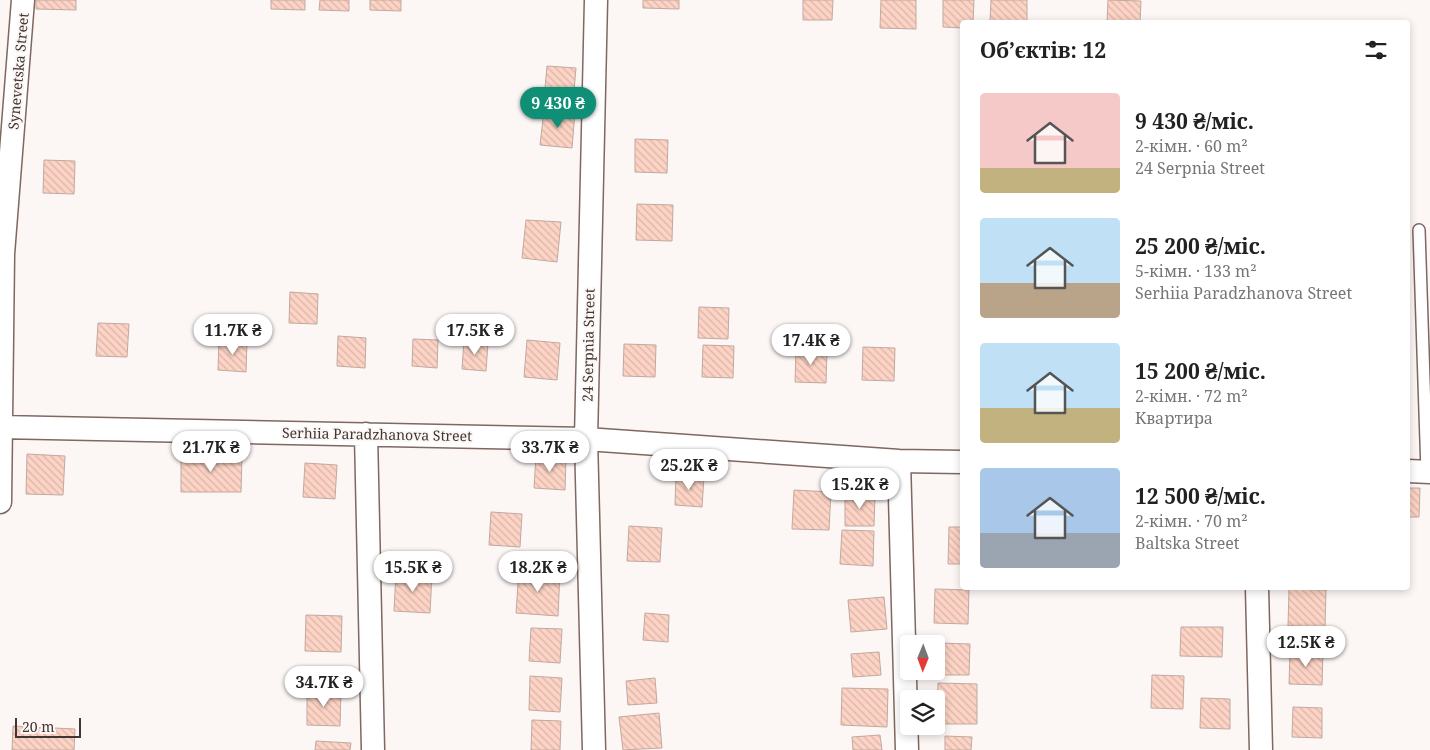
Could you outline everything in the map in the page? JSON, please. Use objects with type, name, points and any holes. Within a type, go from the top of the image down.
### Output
[{"type":"street","name":"Synevetska Street","points":[[0,502],[3,254],[23,0]]},
{"type":"street","name":"24 Serpnia Street","points":[[594,750],[586,439],[596,0]]},
{"type":"street","name":"Serhiia Paradzhanova Street","points":[[1,427],[586,439],[899,461],[960,462]]},
{"type":"street","points":[[366,434],[373,750]]},
{"type":"street","points":[[899,461],[907,750]]},
{"type":"street","points":[[1257,590],[1261,750]]},
{"type":"lane","points":[[1419,230],[1421,472]]},
{"type":"building","points":[[36,0],[76,0],[76,10],[36,9]]},
{"type":"building","points":[[271,0],[305,0],[305,10],[271,9]]},
{"type":"building","points":[[320,0],[349,0],[349,11],[319,10]]},
{"type":"building","points":[[370,0],[401,0],[401,11],[370,10]]},
{"type":"building","points":[[643,0],[679,0],[679,9],[643,8]]},
{"type":"building","points":[[803,0],[833,0],[832,20],[803,20]]},
{"type":"building","points":[[881,0],[916,0],[916,29],[880,28]]},
{"type":"building","points":[[943,0],[974,0],[973,20],[960,20],[960,28],[943,27]]},
{"type":"building","points":[[991,0],[1027,0],[1027,20],[990,20]]},
{"type":"building","points":[[1108,0],[1141,1],[1140,20],[1107,20]]},
{"type":"building","points":[[547,66],[576,68],[573,102],[544,99]]},
{"type":"building","points":[[544,110],[575,112],[572,148],[540,145]]},
{"type":"building","points":[[635,139],[668,140],[667,173],[635,172]]},
{"type":"building","points":[[44,160],[75,161],[74,194],[43,193]]},
{"type":"building","points":[[637,204],[673,205],[672,241],[636,240]]},
{"type":"building","points":[[526,220],[561,222],[557,262],[522,258]]},
{"type":"building","points":[[290,292],[318,294],[317,324],[289,323]]},
{"type":"building","points":[[699,307],[729,308],[728,339],[698,338]]},
{"type":"building","points":[[98,323],[129,324],[127,357],[96,356]]},
{"type":"building","points":[[338,336],[366,338],[365,368],[337,366]]},
{"type":"building","points":[[413,339],[438,340],[437,368],[412,366]]},
{"type":"building","points":[[219,340],[247,341],[246,372],[218,370]]},
{"type":"building","points":[[464,340],[488,343],[486,371],[462,369]]},
{"type":"building","points":[[527,340],[560,343],[557,380],[524,377]]},
{"type":"building","points":[[624,344],[656,345],[655,377],[623,376]]},
{"type":"building","points":[[703,345],[734,346],[733,378],[702,377]]},
{"type":"building","points":[[863,347],[895,348],[894,381],[862,380]]},
{"type":"building","points":[[796,350],[827,350],[826,383],[795,382]]},
{"type":"building","points":[[27,454],[65,456],[63,495],[26,494]]},
{"type":"building","points":[[181,454],[242,455],[241,492],[181,492]]},
{"type":"building","points":[[536,456],[566,457],[565,490],[534,488]]},
{"type":"building","points":[[305,463],[337,465],[335,499],[303,497]]},
{"type":"building","points":[[676,475],[704,477],[702,507],[675,505]]},
{"type":"building","points":[[1410,488],[1420,488],[1419,517],[1410,517]]},
{"type":"building","points":[[794,490],[831,492],[829,530],[792,529]]},
{"type":"building","points":[[845,495],[875,495],[874,526],[845,526]]},
{"type":"building","points":[[491,512],[522,514],[520,547],[489,545]]},
{"type":"building","points":[[629,526],[662,528],[660,562],[627,561]]},
{"type":"building","points":[[949,527],[960,527],[960,564],[948,564]]},
{"type":"building","points":[[842,530],[874,531],[873,566],[840,564]]},
{"type":"building","points":[[519,569],[560,572],[558,616],[516,613]]},
{"type":"building","points":[[396,573],[432,574],[430,613],[394,611]]},
{"type":"building","points":[[935,589],[969,590],[968,624],[934,623]]},
{"type":"building","points":[[1289,590],[1326,590],[1325,627],[1288,626]]},
{"type":"building","points":[[884,597],[887,629],[851,632],[848,600]]},
{"type":"building","points":[[645,613],[669,615],[668,642],[643,640]]},
{"type":"building","points":[[306,615],[342,616],[341,652],[305,651]]},
{"type":"building","points":[[1181,627],[1223,627],[1222,657],[1180,656]]},
{"type":"building","points":[[531,628],[562,629],[560,663],[529,661]]},
{"type":"building","points":[[945,643],[970,644],[969,675],[945,675]]},
{"type":"building","points":[[1290,651],[1323,652],[1322,685],[1289,684]]},
{"type":"building","points":[[879,652],[881,675],[853,677],[851,654]]},
{"type":"building","points":[[1152,675],[1184,676],[1183,709],[1151,708]]},
{"type":"building","points":[[530,676],[562,678],[560,712],[529,710]]},
{"type":"building","points":[[655,678],[657,703],[628,705],[626,681]]},
{"type":"building","points":[[938,683],[977,684],[977,724],[945,724],[945,690],[938,690]]},
{"type":"building","points":[[842,688],[888,689],[887,727],[841,725]]},
{"type":"building","points":[[307,691],[341,692],[340,726],[307,725]]},
{"type":"building","points":[[1201,698],[1230,699],[1230,729],[1200,728]]},
{"type":"building","points":[[1293,707],[1322,708],[1322,738],[1292,737]]},
{"type":"building","points":[[659,713],[662,748],[623,750],[619,717]]},
{"type":"building","points":[[532,720],[561,721],[560,750],[531,750]]},
{"type":"building","points":[[13,726],[75,729],[74,750],[12,750]]},
{"type":"building","points":[[880,735],[882,750],[853,750],[852,737]]},
{"type":"building","points":[[945,736],[972,737],[971,750],[945,750]]},
{"type":"building","points":[[316,741],[351,743],[350,750],[315,750]]}]
